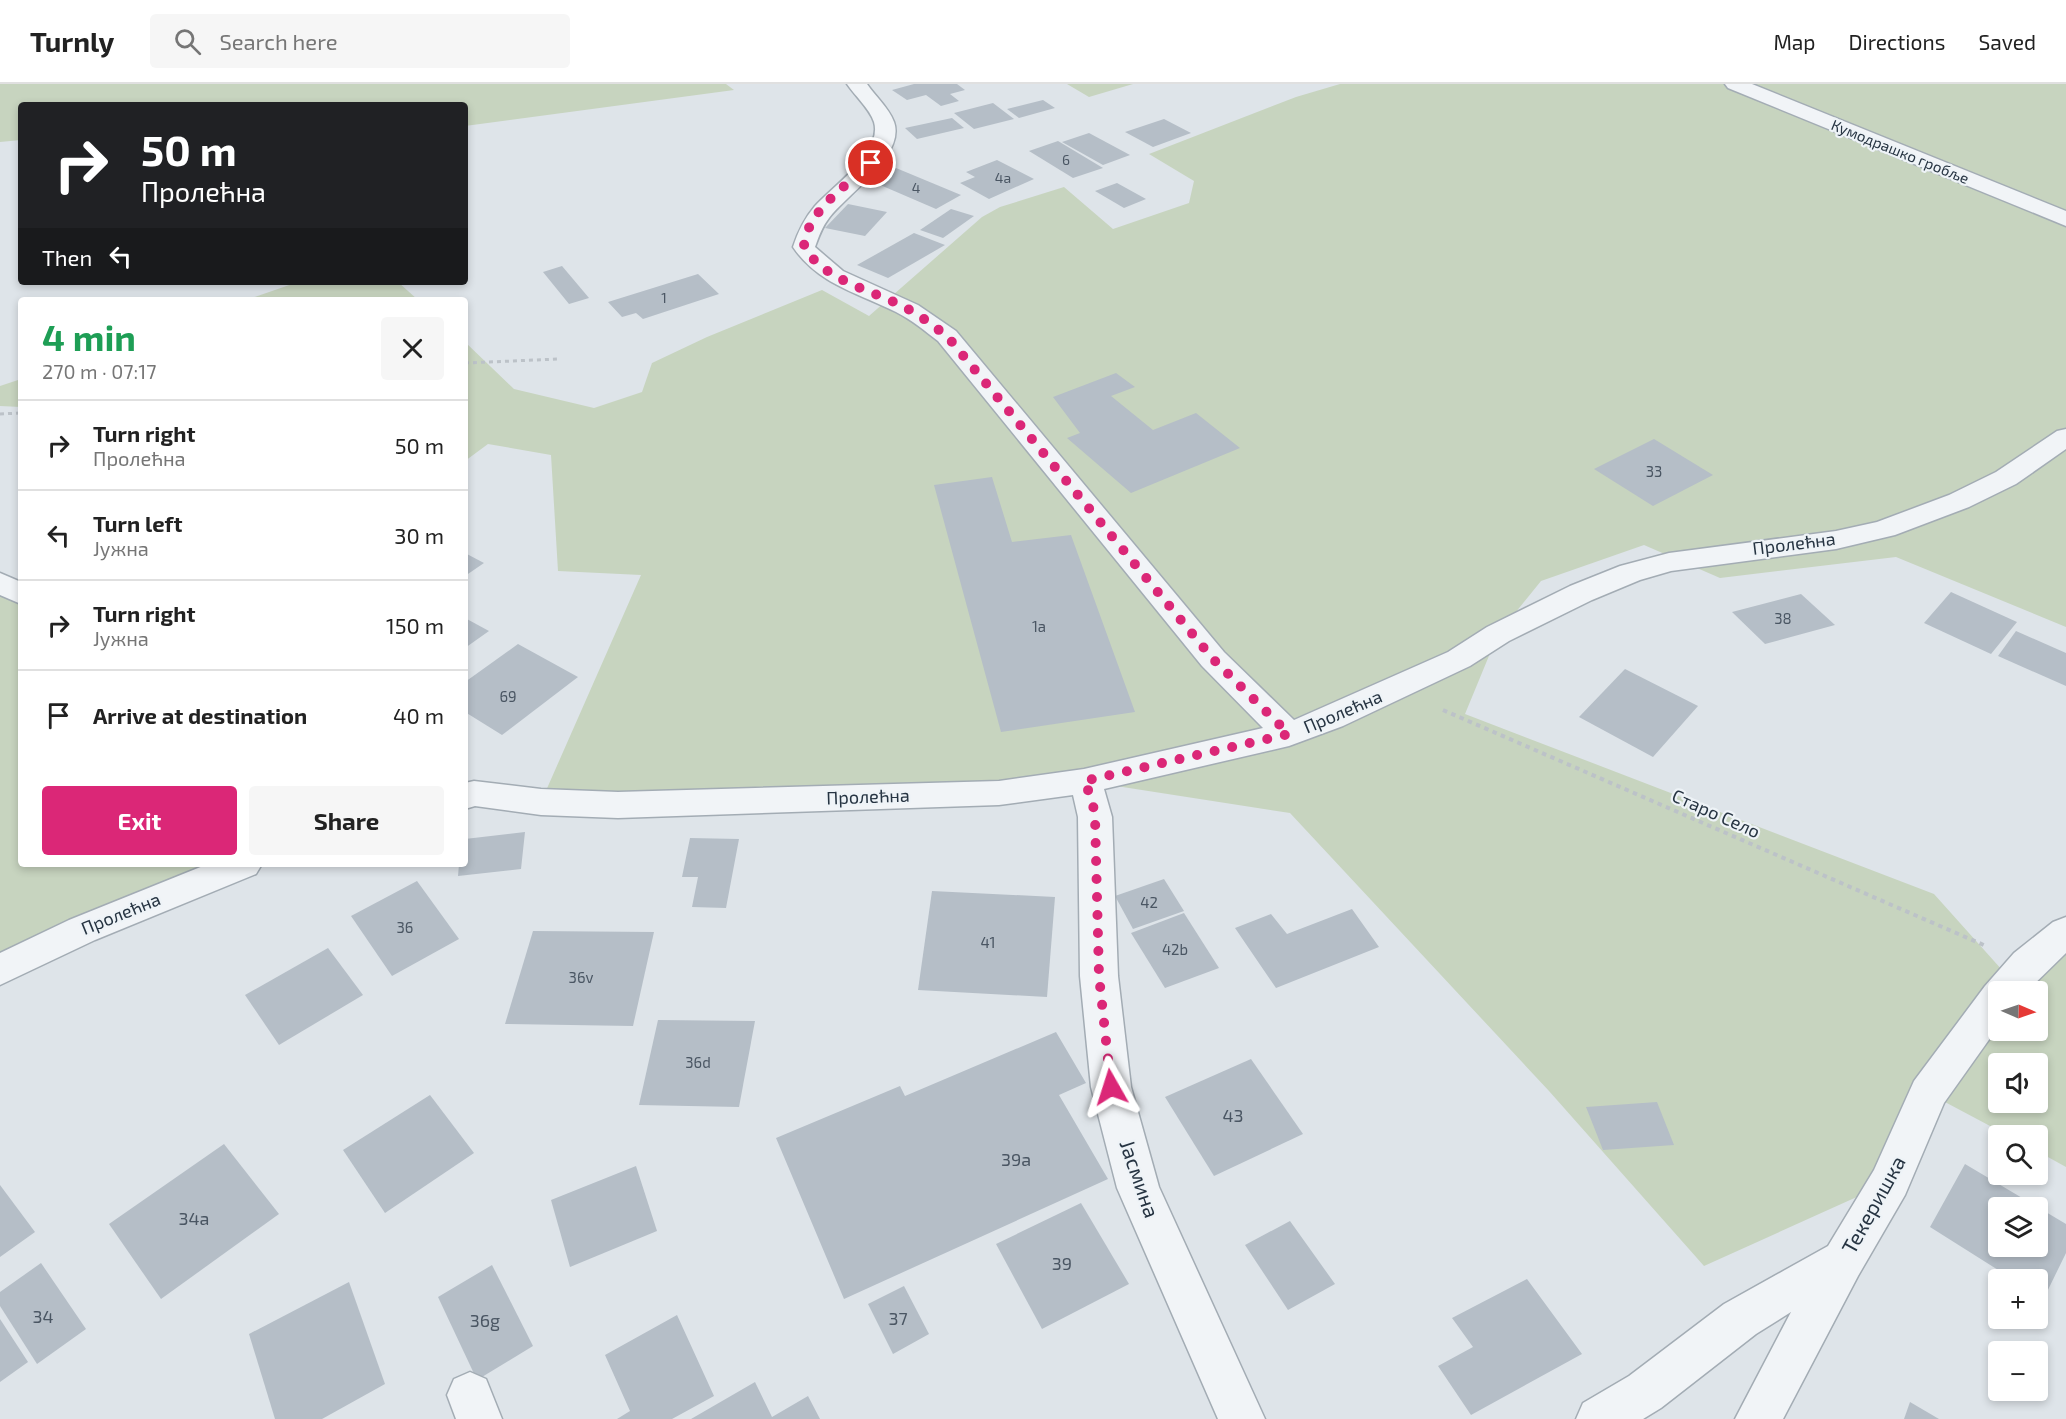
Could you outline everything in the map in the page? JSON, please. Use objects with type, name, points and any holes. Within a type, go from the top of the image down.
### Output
[{"type":"street","points":[[857,84],[884,122],[886,134],[882,148],[871,163],[823,208],[810,224],[804,246],[809,256],[829,272],[906,308],[947,336],[1213,659],[1289,734]]},
{"type":"street","name":"Кумодрашко гробље","points":[[1735,84],[2066,219]]},
{"type":"street","name":"Пролећна","points":[[468,793],[541,802],[618,805],[999,793],[1084,781],[1289,734],[1332,718],[1459,658],[1498,634],[1601,583],[1670,562],[1836,540],[1885,529],[1959,501],[2006,478],[2066,437]]},
{"type":"street","points":[[0,583],[18,592]]},
{"type":"street","name":"Јасмина","points":[[1084,781],[1092,799],[1095,817],[1099,976],[1111,1087],[1138,1188],[1242,1419]]},
{"type":"street","name":"Пролећна","points":[[0,970],[82,930],[237,867]]},
{"type":"street","points":[[2012,981],[2027,964],[2066,932]]},
{"type":"street","name":"Текеришка","points":[[1758,1419],[1843,1261],[1890,1182],[1928,1093],[1988,1012]]},
{"type":"street","points":[[1599,1419],[1645,1392],[1740,1319],[1791,1288],[1843,1261]]},
{"type":"path","points":[[468,363],[559,359]]},
{"type":"path","points":[[0,414],[18,413]]},
{"type":"path","name":"Старо Село","points":[[1395,689],[2027,964]]},
{"type":"green space","points":[[0,84],[726,84],[734,90],[468,126],[468,102],[18,102],[18,140],[0,142]]},
{"type":"green space","points":[[1067,84],[1133,84],[1089,97]]},
{"type":"green space","points":[[1340,84],[2066,84],[2066,627],[1896,557],[1720,578],[1644,545],[1541,581],[1498,634],[1465,714],[1934,894],[2011,980],[2066,933],[2066,1167],[2048,1157],[2048,1125],[1988,1125],[1928,1093],[1890,1182],[1704,1266],[1549,1091],[1290,813],[1084,781],[541,802],[641,575],[558,571],[551,455],[488,444],[468,459],[468,345],[514,389],[594,408],[642,392],[652,363],[707,337],[822,290],[869,316],[982,217],[1000,207],[1064,187],[1113,229],[1189,203],[1194,181],[1149,154],[1296,97]]},
{"type":"green space","points":[[289,285],[401,285],[415,297],[255,297]]},
{"type":"green space","points":[[18,380],[18,407],[0,406],[0,386]]},
{"type":"green space","points":[[0,583],[18,592],[18,867],[237,867],[0,970]]},
{"type":"building","points":[[914,84],[957,84],[965,90],[950,94],[959,101],[941,106],[926,95],[907,100],[892,90]]},
{"type":"building","points":[[1043,100],[1055,108],[1019,118],[1007,109]]},
{"type":"building","points":[[993,103],[1014,119],[974,129],[954,113]]},
{"type":"building","points":[[952,118],[964,128],[917,139],[905,128]]},
{"type":"building","points":[[1164,119],[1191,133],[1153,147],[1125,132]]},
{"type":"building","points":[[1089,133],[1130,155],[1103,165],[1062,142]]},
{"type":"building","points":[[1058,141],[1103,168],[1073,178],[1029,151]]},
{"type":"building","points":[[997,160],[1034,179],[989,199],[960,183],[975,177],[966,172]]},
{"type":"building","points":[[896,168],[961,195],[936,209],[871,181]]},
{"type":"building","points":[[1117,183],[1146,199],[1124,208],[1095,191]]},
{"type":"building","points":[[848,204],[887,212],[865,236],[825,228]]},
{"type":"building","points":[[951,209],[974,216],[943,238],[920,230]]},
{"type":"building","points":[[914,233],[945,245],[888,278],[857,265]]},
{"type":"building","points":[[562,266],[589,298],[569,304],[543,272]]},
{"type":"building","points":[[698,274],[719,294],[643,319],[636,313],[622,317],[608,302]]},
{"type":"building","points":[[1116,373],[1135,387],[1111,396],[1153,430],[1196,413],[1240,448],[1131,493],[1067,438],[1080,433],[1053,397]]},
{"type":"building","points":[[1654,439],[1713,475],[1653,506],[1594,469]]},
{"type":"building","points":[[992,477],[1012,542],[1071,535],[1135,712],[1001,732],[934,485]]},
{"type":"building","points":[[468,555],[484,563],[468,574]]},
{"type":"building","points":[[1951,592],[2017,622],[1991,654],[1924,623]]},
{"type":"building","points":[[1801,594],[1835,625],[1765,644],[1732,612]]},
{"type":"building","points":[[468,620],[489,631],[468,646]]},
{"type":"building","points":[[2016,631],[2066,653],[2066,686],[1998,656]]},
{"type":"building","points":[[518,644],[578,677],[502,735],[468,714],[468,680]]},
{"type":"building","points":[[1625,669],[1698,706],[1653,757],[1579,717]]},
{"type":"building","points":[[525,832],[521,869],[458,876],[459,867],[468,867],[468,839]]},
{"type":"building","points":[[690,838],[739,839],[726,908],[692,907],[698,877],[682,877]]},
{"type":"building","points":[[1164,879],[1184,911],[1133,929],[1115,896]]},
{"type":"building","points":[[417,881],[459,939],[392,976],[351,916]]},
{"type":"building","points":[[932,891],[1055,897],[1047,997],[918,990]]},
{"type":"building","points":[[1352,909],[1379,947],[1276,988],[1235,928],[1271,914],[1287,934]]},
{"type":"building","points":[[1184,913],[1219,968],[1165,988],[1131,933]]},
{"type":"building","points":[[533,931],[654,932],[633,1026],[505,1024]]},
{"type":"building","points":[[328,948],[363,995],[279,1045],[245,995]]},
{"type":"building","points":[[658,1020],[755,1021],[739,1107],[639,1105]]},
{"type":"building","points":[[1056,1032],[1086,1083],[1059,1095],[1108,1179],[844,1299],[776,1138],[900,1086],[905,1096]]},
{"type":"building","points":[[1251,1059],[1303,1134],[1214,1176],[1165,1097]]},
{"type":"building","points":[[430,1095],[474,1153],[385,1213],[343,1150]]},
{"type":"building","points":[[1657,1102],[1674,1145],[1603,1150],[1586,1107]]},
{"type":"building","points":[[224,1144],[279,1214],[161,1299],[109,1224]]},
{"type":"building","points":[[1965,1164],[1988,1178],[1988,1185],[2000,1185],[2021,1197],[1988,1197],[1988,1257],[2048,1257],[2048,1213],[2066,1224],[2066,1253],[2048,1290],[2048,1269],[1997,1269],[1930,1227]]},
{"type":"building","points":[[636,1166],[657,1231],[570,1267],[551,1200]]},
{"type":"building","points":[[0,1185],[35,1232],[0,1257]]},
{"type":"building","points":[[1081,1203],[1129,1284],[1042,1329],[996,1244]]},
{"type":"building","points":[[1290,1221],[1335,1284],[1288,1310],[1245,1245]]},
{"type":"building","points":[[41,1263],[86,1329],[37,1364],[0,1306],[0,1292]]},
{"type":"building","points":[[492,1265],[533,1346],[477,1380],[438,1297]]},
{"type":"building","points":[[1527,1279],[1582,1354],[1471,1415],[1438,1366],[1473,1347],[1452,1318]]},
{"type":"building","points":[[349,1282],[385,1384],[322,1419],[275,1419],[249,1334]]},
{"type":"building","points":[[904,1286],[929,1334],[893,1354],[868,1304]]},
{"type":"building","points":[[677,1315],[714,1396],[672,1419],[617,1419],[630,1411],[605,1355]]},
{"type":"building","points":[[0,1319],[28,1362],[0,1382]]},
{"type":"building","points":[[755,1382],[772,1417],[808,1396],[820,1419],[691,1419]]},
{"type":"building","points":[[1910,1402],[1939,1419],[1904,1419]]},
{"type":"route","points":[[871,163],[823,208],[810,224],[804,246],[809,256],[829,272],[906,308],[947,336],[1213,659],[1289,734],[1084,781],[1092,799],[1095,817],[1099,976],[1111,1087]]}]
